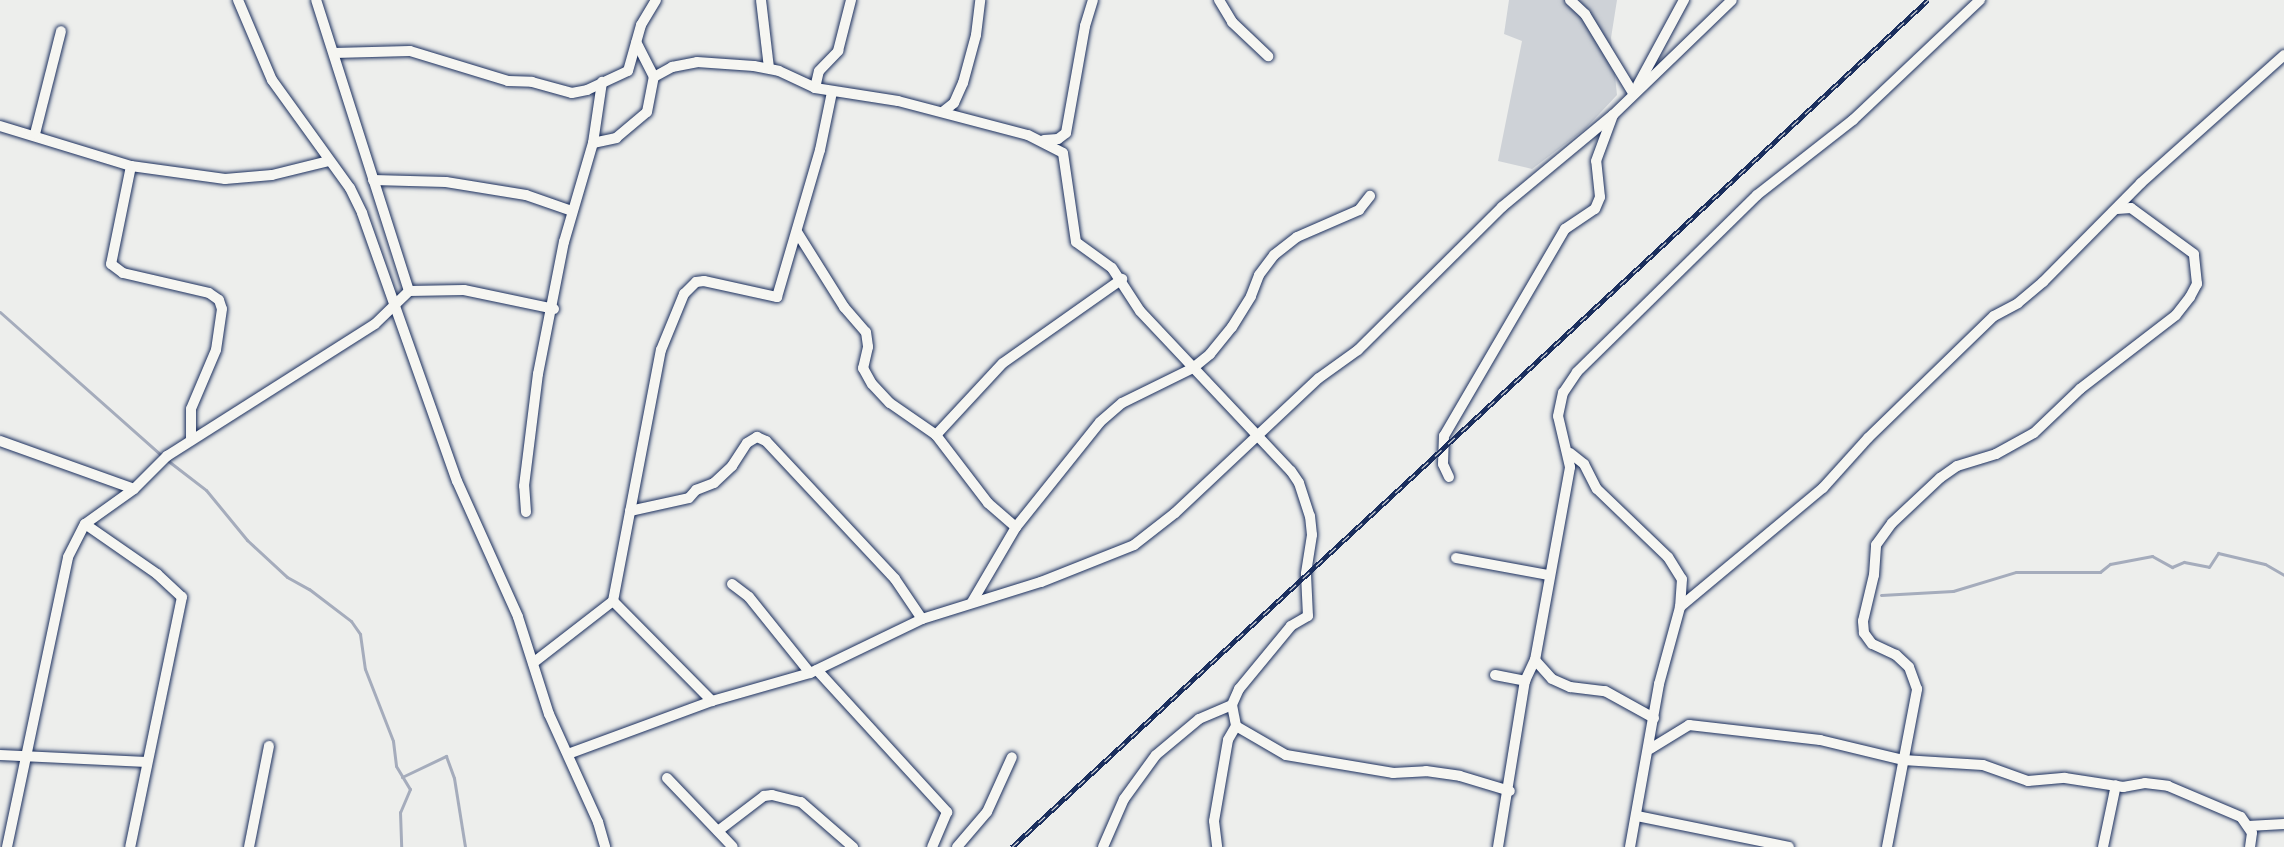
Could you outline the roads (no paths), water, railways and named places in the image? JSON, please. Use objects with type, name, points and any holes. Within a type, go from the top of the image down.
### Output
[{"type":"street","points":[[238,0],[272,80],[329,161],[362,213],[397,306],[402,333],[457,481],[518,617],[549,714],[598,822],[605,847]]},
{"type":"street","points":[[316,0],[409,291]]},
{"type":"street","points":[[334,53],[410,51],[508,81],[532,82],[572,93],[587,90],[628,71],[636,42],[656,0]]},
{"type":"street","points":[[761,0],[769,68]]},
{"type":"street","points":[[815,88],[819,71],[838,51],[851,0]]},
{"type":"street","points":[[944,111],[954,103],[963,83],[976,35],[980,0]]},
{"type":"street","points":[[1093,0],[1085,26],[1063,153],[1076,242],[1122,279],[1133,302],[1255,436],[1291,471],[1304,498],[1312,535],[1306,574],[1308,616],[1291,626],[1239,689],[1232,705],[1236,726],[1228,740],[1214,821],[1217,847]]},
{"type":"street","points":[[1219,0],[1232,22],[1268,56]]},
{"type":"street","points":[[1570,0],[1585,14],[1633,93]]},
{"type":"street","points":[[1633,93],[1684,0]]},
{"type":"street","points":[[567,753],[712,701],[813,671],[922,619],[1041,582],[1134,545],[1175,513],[1319,378],[1358,350],[1502,207],[1613,116],[1633,93],[1732,0]]},
{"type":"street","points":[[1498,847],[1510,791],[1525,681],[1535,660],[1549,575],[1558,550],[1570,453],[1558,416],[1563,393],[1577,372],[1757,195],[1853,120],[1980,0]]},
{"type":"street","points":[[35,134],[61,31]]},
{"type":"street","points":[[593,142],[616,138],[643,117],[650,105],[654,77],[636,42]]},
{"type":"street","points":[[1680,607],[1823,488],[1868,438],[1974,335],[2043,282],[2117,209],[2284,55]]},
{"type":"street","points":[[654,77],[672,67],[696,62],[769,68],[815,88],[944,111],[1043,141],[1063,153]]},
{"type":"street","points":[[526,512],[524,486],[530,419],[572,211],[593,142],[602,82]]},
{"type":"street","points":[[533,663],[613,602],[661,350],[684,294],[696,282],[704,281],[777,297],[797,232],[832,92]]},
{"type":"street","points":[[1449,477],[1443,464],[1444,436],[1565,229],[1595,209],[1600,197],[1596,161],[1613,116]]},
{"type":"street","points":[[0,126],[35,134],[131,166],[225,179],[292,171],[329,161]]},
{"type":"street","points":[[1043,141],[1058,139],[1066,133]]},
{"type":"street","points":[[131,166],[111,264],[123,273],[208,293],[219,300],[222,309],[216,350],[191,409],[191,440]]},
{"type":"street","points":[[374,180],[446,182],[526,195],[572,211]]},
{"type":"street","points":[[972,602],[1016,527],[1048,483],[1122,403],[1193,368],[1232,327],[1251,296],[1259,275],[1274,255],[1297,237],[1359,210],[1370,196]]},
{"type":"street","points":[[1887,847],[1917,689],[1909,667],[1896,655],[1872,644],[1864,633],[1863,621],[1874,576],[1876,545],[1892,523],[1940,478],[1957,466],[1996,454],[2034,433],[2080,389],[2176,315],[2190,297],[2196,284],[2194,254],[2132,208],[2117,209]]},
{"type":"street","points":[[797,232],[844,307],[866,332],[868,347],[863,368],[867,376],[890,403],[936,435],[988,503],[1016,527]]},
{"type":"street","points":[[936,435],[1003,363],[1122,279]]},
{"type":"street","points":[[409,291],[464,290],[554,309]]},
{"type":"street","points":[[7,847],[28,756],[68,557],[85,524],[134,489],[163,460],[191,440],[375,324],[397,306],[409,291]]},
{"type":"street","points":[[630,511],[689,498],[696,490],[714,483],[747,443],[757,437],[766,441],[895,579],[922,619]]},
{"type":"street","points":[[0,441],[134,489]]},
{"type":"street","points":[[1570,453],[1584,464],[1597,489],[1668,557],[1682,579],[1680,607],[1654,718],[1630,847]]},
{"type":"street","points":[[85,524],[157,574],[182,597],[130,847]]},
{"type":"street","points":[[1456,558],[1549,575]]},
{"type":"street","points":[[732,584],[749,597],[813,671],[947,812],[932,847]]},
{"type":"street","points":[[613,602],[712,701]]},
{"type":"street","points":[[1535,660],[1552,679],[1570,687],[1605,691],[1654,718]]},
{"type":"street","points":[[1495,675],[1525,681]]},
{"type":"street","points":[[1104,847],[1124,799],[1156,755],[1199,719],[1232,705]]},
{"type":"street","points":[[1650,748],[1689,725],[1820,740],[1903,760],[1983,765],[2028,781],[2065,778],[2116,785],[2168,786],[2241,817],[2248,826],[2250,847]]},
{"type":"street","points":[[1236,726],[1286,755],[1393,773],[1426,771],[1460,776],[1510,791]]},
{"type":"street","points":[[249,847],[269,746]]},
{"type":"street","points":[[0,755],[147,762]]},
{"type":"street","points":[[957,847],[987,812],[1012,758]]},
{"type":"street","points":[[667,778],[733,847]]},
{"type":"street","points":[[2103,847],[2116,785]]},
{"type":"street","points":[[718,831],[764,796],[772,795],[801,802],[853,847]]},
{"type":"street","points":[[1637,816],[1789,847]]},
{"type":"street","points":[[2248,826],[2284,824]]},
{"type":"waterway","points":[[0,312],[162,456]]},
{"type":"waterway","points":[[167,460],[206,490],[247,540],[287,577],[309,589],[351,621],[360,634],[365,669],[393,741],[396,766],[410,789],[400,812],[401,847]]},
{"type":"waterway","points":[[1881,595],[1953,591],[2016,572],[2100,572],[2110,564],[2152,556],[2172,567],[2184,562],[2209,567],[2218,553],[2265,564],[2284,575]]},
{"type":"waterway","points":[[402,777],[446,756],[454,778],[465,847]]},
{"type":"railway","points":[[1012,847],[1928,0]]}]
